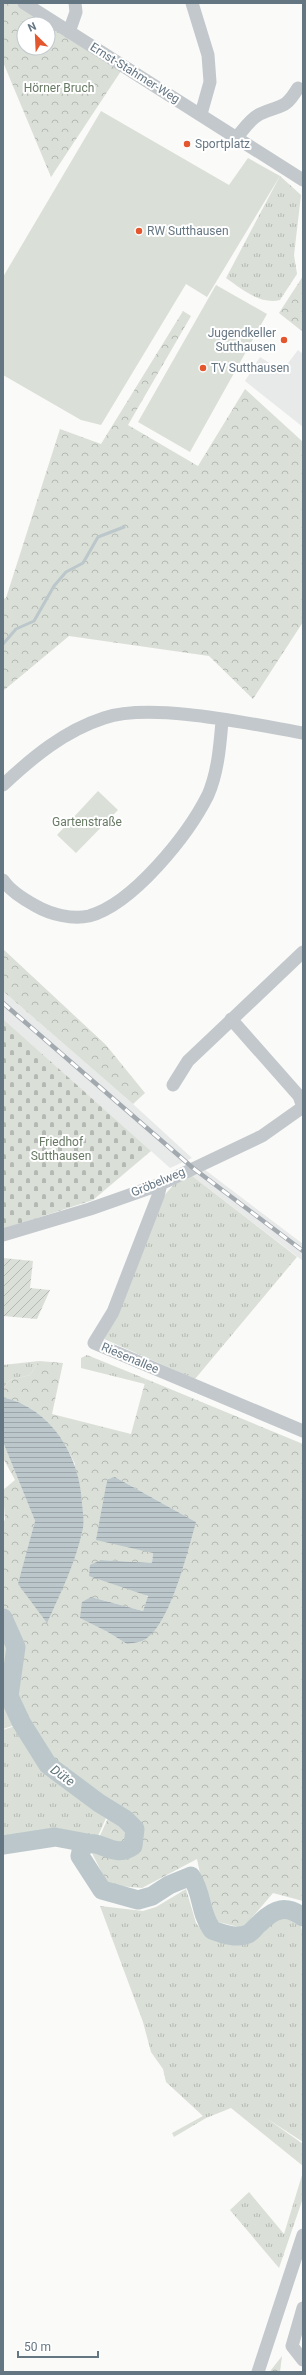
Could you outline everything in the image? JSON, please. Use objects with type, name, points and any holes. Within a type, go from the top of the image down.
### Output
[{"type":"street","name":"Ernst-Stahmer-Weg","points":[[24,3],[238,137],[303,180]]},
{"type":"street","points":[[69,32],[76,12],[75,3]]},
{"type":"street","points":[[192,3],[208,55],[210,82],[201,114]]},
{"type":"street","points":[[238,137],[248,123],[260,114],[278,109],[291,100],[298,88]]},
{"type":"street","points":[[3,785],[51,745],[78,728],[105,718],[132,712],[174,714],[303,733]]},
{"type":"street","points":[[3,880],[24,899],[46,911],[66,916],[88,916],[109,908],[126,897],[162,860],[189,826],[208,794],[220,753],[222,720]]},
{"type":"street","points":[[173,1085],[188,1061],[303,952]]},
{"type":"street","points":[[231,1019],[299,1096],[303,1107]]},
{"type":"street","name":"Gröbelweg","points":[[3,1235],[90,1209],[160,1184],[262,1136],[303,1107]]},
{"type":"street","name":"Riesenallee","points":[[160,1184],[158,1196],[113,1312],[94,1343],[303,1432]]},
{"type":"street","points":[[258,2372],[303,2235]]},
{"type":"street","points":[[281,2301],[303,2308],[292,2346],[303,2360]]},
{"type":"shaded area","points":[[298,350],[303,354],[303,427],[245,381],[260,357],[282,371]]},
{"type":"shaded area","points":[[3,991],[133,1104],[192,1158],[170,1168],[3,1019]]},
{"type":"shaded area","points":[[204,1169],[303,1244],[303,1261],[191,1175]]},
{"type":"shaded area","points":[[3,1397],[20,1403],[36,1412],[49,1423],[69,1452],[76,1469],[80,1486],[83,1528],[80,1541],[68,1577],[47,1623],[18,1584],[35,1521],[3,1442]]},
{"type":"shaded area","points":[[115,1477],[196,1522],[178,1584],[164,1617],[156,1629],[145,1639],[127,1644],[106,1631],[80,1618],[82,1602],[91,1597],[143,1611],[148,1596],[89,1576],[90,1565],[101,1560],[152,1563],[153,1553],[96,1540],[108,1479]]},
{"type":"green space","name":"Hörner Bruch","points":[[3,3],[19,3],[41,16],[16,16],[16,56],[56,56],[56,25],[125,65],[51,177],[3,62]]},
{"type":"green space","name":"RW Sutthausen","points":[[101,111],[229,185],[248,158],[280,176],[207,297],[186,284],[101,425],[81,420],[3,375],[3,277]]},
{"type":"green space","points":[[280,176],[301,195],[294,255],[297,274],[280,300],[273,301],[258,298],[226,278]]},
{"type":"green space","points":[[303,276],[303,332],[279,313]]},
{"type":"green space","name":"TV Sutthausen","points":[[216,285],[267,314],[190,452],[138,422]]},
{"type":"green space","points":[[183,311],[191,316],[128,425],[198,466],[245,389],[303,442],[303,622],[253,699],[209,656],[69,636],[3,691],[3,599],[6,598],[60,429],[101,444]]},
{"type":"green space","name":"Gartenstraße","points":[[98,791],[118,810],[76,853],[57,835]]},
{"type":"green space","points":[[3,949],[106,1045],[145,1093],[133,1104],[3,991]]},
{"type":"green space","name":"Friedhof Sutthausen","points":[[3,1019],[151,1151],[93,1200],[3,1229]]},
{"type":"green space","points":[[191,1175],[297,1257],[195,1379],[104,1339],[161,1199],[177,1181]]},
{"type":"green space","points":[[3,1258],[33,1261],[30,1288],[50,1290],[37,1319],[3,1316]]},
{"type":"green space","points":[[87,1355],[146,1379],[145,1384],[81,1368],[81,1358]]},
{"type":"green space","points":[[39,1361],[30,1375],[10,1380],[3,1388],[3,1365]]},
{"type":"green space","points":[[39,1361],[63,1363],[52,1414],[131,1434],[146,1379],[303,1444],[303,1901],[273,1893],[243,1928],[210,1920],[197,1859],[142,1888],[108,1885],[92,1853],[108,1818],[61,1775],[26,1723],[12,1695],[18,1648],[3,1613],[3,1522],[5,1520],[3,1490],[15,1480],[3,1458],[3,1442],[35,1521],[19,1584],[75,1464],[62,1441],[47,1422],[27,1407],[16,1401],[3,1397],[3,1388],[10,1380],[30,1375]],"holes":[[[115,1477],[196,1522],[127,1644],[106,1631],[91,1597],[143,1611],[148,1597],[101,1560],[152,1563],[153,1553],[108,1479]]]},
{"type":"green space","points":[[3,1625],[13,1648],[6,1696],[18,1724],[3,1729]]},
{"type":"green space","points":[[15,1726],[43,1772],[106,1818],[98,1836],[53,1828],[3,1837],[3,1730]]},
{"type":"green space","points":[[186,1889],[196,1923],[205,1935],[232,1945],[251,1942],[278,1919],[291,1917],[301,1926],[303,1935],[303,2142],[266,2118],[303,2144],[303,2166],[231,2108],[206,2118],[174,2137],[172,2133],[203,2116],[166,2082],[163,2069],[151,2052],[143,2022],[100,1906],[143,1911],[156,1907]]},
{"type":"green space","points":[[303,2172],[303,2198],[279,2268],[230,2210],[249,2192],[284,2234]]},
{"type":"green space","points":[[282,2356],[280,2372],[270,2372],[271,2370]]},
{"type":"waterway","points":[[3,644],[16,629],[34,621],[54,586],[66,572],[83,563],[98,537],[124,527]]},
{"type":"waterway","name":"Düte","points":[[3,1618],[16,1647],[9,1696],[21,1722],[48,1765],[99,1803],[125,1819],[135,1829],[133,1846],[126,1850],[113,1850],[94,1844],[88,1844],[82,1847],[80,1856],[102,1890],[138,1900],[152,1896],[169,1885],[191,1876],[198,1889],[205,1916],[212,1930],[230,1935],[239,1936],[248,1934],[265,1918],[276,1911],[291,1911],[303,1917]]},
{"type":"waterway","name":"Düte","points":[[3,1845],[55,1837],[87,1843]]},
{"type":"railway","points":[[3,1003],[193,1168],[303,1251]]},
{"type":"place","name":"Sportplatz","points":[[187,144]]},
{"type":"place","name":"RW Sutthausen","points":[[139,231]]},
{"type":"place","name":"Jugendkeller Sutthausen","points":[[284,340]]},
{"type":"place","name":"TV Sutthausen","points":[[203,368]]}]
